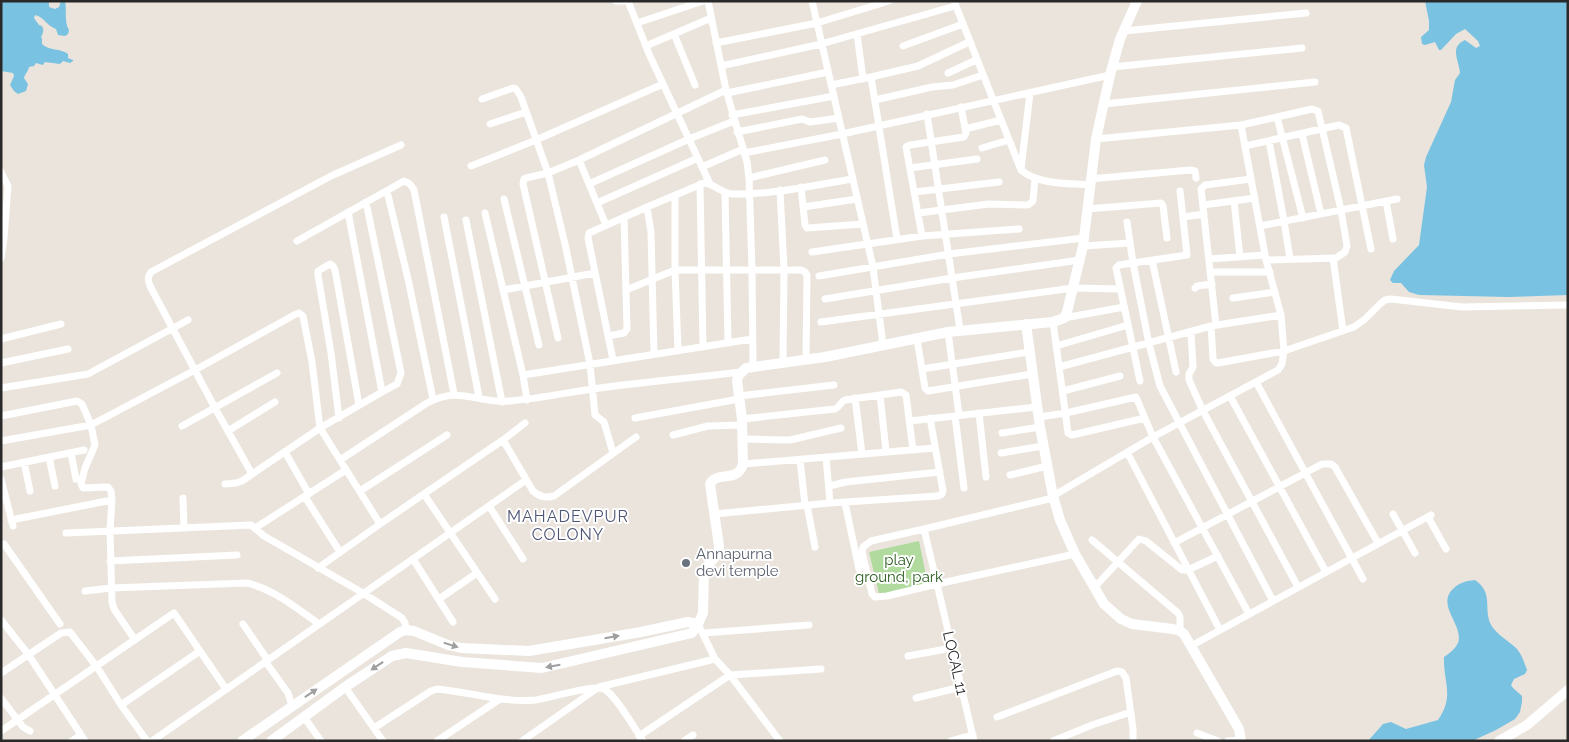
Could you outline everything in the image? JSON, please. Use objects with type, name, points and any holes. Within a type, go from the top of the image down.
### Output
[{"type":"street","points":[[616,1],[628,1],[663,84],[710,184]]},
{"type":"street","points":[[637,23],[704,1]]},
{"type":"street","points":[[708,1],[726,91],[744,151],[749,178],[753,367]]},
{"type":"street","points":[[812,1],[873,267],[883,345]]},
{"type":"street","points":[[716,43],[817,23],[890,1]]},
{"type":"street","points":[[1064,318],[1080,260],[1096,139],[1111,71],[1124,31],[1138,1]]},
{"type":"street","points":[[721,66],[822,44],[955,4],[1021,170],[1035,178],[1090,182],[1190,170],[1195,171],[1196,178]]},
{"type":"street","points":[[1124,31],[1306,13]]},
{"type":"street","points":[[646,46],[711,18]]},
{"type":"street","points":[[903,46],[963,24]]},
{"type":"street","points":[[674,34],[695,85]]},
{"type":"street","points":[[857,34],[863,79]]},
{"type":"street","points":[[831,85],[918,66],[969,42]]},
{"type":"street","points":[[702,167],[744,151],[842,134],[927,114],[994,101],[1111,71],[1302,48]]},
{"type":"street","points":[[948,73],[976,60]]},
{"type":"street","points":[[558,338],[523,184],[524,179],[548,173],[579,160],[726,91],[828,72]]},
{"type":"street","points":[[875,100],[932,87],[953,85],[983,75]]},
{"type":"street","points":[[871,77],[897,240]]},
{"type":"street","points":[[1104,104],[1315,82]]},
{"type":"street","points":[[471,166],[536,140],[663,84]]},
{"type":"street","points":[[482,98],[513,88],[516,89],[521,97],[548,173],[590,364],[595,415],[604,422],[613,453]]},
{"type":"street","points":[[1021,170],[1030,93]]},
{"type":"street","points":[[589,184],[733,118],[834,96]]},
{"type":"street","points":[[922,236],[907,146],[964,137],[966,135],[962,107]]},
{"type":"street","points":[[1096,139],[1242,125],[1315,109],[1318,111],[1341,210],[1347,246],[1345,252],[1336,258],[1240,257],[1209,259]]},
{"type":"street","points":[[490,124],[526,112]]},
{"type":"street","points":[[927,114],[960,330]]},
{"type":"street","points":[[1277,117],[1303,218]]},
{"type":"street","points":[[737,132],[802,119],[810,122],[839,118]]},
{"type":"street","points":[[965,129],[1001,120]]},
{"type":"street","points":[[1075,554],[876,597],[872,594],[862,552],[863,547],[871,541],[1053,497],[1127,452],[1278,370],[1282,364],[1284,351],[1281,315],[1266,258],[1242,125]]},
{"type":"street","points":[[1245,146],[1339,125],[1346,128],[1371,249]]},
{"type":"street","points":[[1302,134],[1321,214]]},
{"type":"street","points":[[982,148],[1009,140]]},
{"type":"street","points":[[1269,141],[1290,259]]},
{"type":"street","points":[[252,474],[172,328],[148,280],[151,272],[331,176],[401,145]]},
{"type":"street","points":[[597,203],[698,158]]},
{"type":"street","points":[[910,168],[977,159]]},
{"type":"street","points":[[579,160],[606,225]]},
{"type":"street","points":[[749,178],[825,160]]},
{"type":"street","points":[[1,172],[8,186],[1,258]]},
{"type":"street","points":[[918,213],[989,204],[1028,206],[1033,201],[1035,178]]},
{"type":"street","points":[[614,360],[588,238],[589,233],[700,184],[710,184],[725,193],[750,194],[853,179]]},
{"type":"street","points":[[1251,179],[1204,185],[1201,190],[1212,284],[1213,359],[1216,363],[1284,351],[1343,331],[1361,322],[1385,300],[1391,299],[1462,307],[1568,305]]},
{"type":"street","points":[[297,241],[404,181],[408,182],[414,190],[454,394]]},
{"type":"street","points":[[914,192],[999,182]]},
{"type":"street","points":[[700,184],[703,347]]},
{"type":"street","points":[[800,187],[807,228],[863,224]]},
{"type":"street","points":[[780,190],[784,269],[782,364]]},
{"type":"street","points":[[387,191],[408,279],[433,399]]},
{"type":"street","points":[[1140,382],[1116,268],[1117,266],[1133,263],[1187,255],[1180,191]]},
{"type":"street","points":[[725,193],[725,269],[728,343]]},
{"type":"street","points":[[675,195],[678,351]]},
{"type":"street","points":[[1203,205],[1255,198]]},
{"type":"street","points":[[504,199],[539,345]]},
{"type":"street","points":[[803,208],[857,199]]},
{"type":"street","points":[[1260,226],[1397,200]]},
{"type":"street","points":[[1234,201],[1240,257]]},
{"type":"street","points":[[1386,201],[1393,239]]},
{"type":"street","points":[[225,484],[236,484],[320,428],[397,384],[401,373],[366,202]]},
{"type":"street","points":[[1087,209],[1161,203],[1167,238]]},
{"type":"street","points":[[647,207],[651,232],[654,354]]},
{"type":"street","points":[[348,212],[382,392]]},
{"type":"street","points":[[485,213],[523,374],[526,400]]},
{"type":"street","points":[[1183,217],[1204,214]]},
{"type":"street","points":[[444,217],[479,397]]},
{"type":"street","points":[[608,336],[626,331],[624,217]]},
{"type":"street","points":[[466,220],[502,402]]},
{"type":"street","points":[[1127,222],[1149,344],[1160,386],[1178,424],[1272,601]]},
{"type":"street","points":[[812,252],[946,233],[1019,229]]},
{"type":"street","points":[[819,276],[948,254],[1083,242],[1130,243]]},
{"type":"street","points":[[1333,258],[1343,331]]},
{"type":"street","points":[[825,299],[952,278],[1080,260]]},
{"type":"street","points":[[1152,260],[1176,372]]},
{"type":"street","points":[[339,418],[331,352],[318,276],[318,271],[321,268],[330,264],[335,270],[359,405]]},
{"type":"street","points":[[626,290],[675,270],[801,270],[805,272],[806,276],[806,360]]},
{"type":"street","points":[[1210,272],[1270,272]]},
{"type":"street","points":[[502,290],[595,273]]},
{"type":"street","points":[[1194,288],[1212,284]]},
{"type":"street","points":[[821,322],[1073,288],[1120,289]]},
{"type":"street","points":[[1233,298],[1275,292]]},
{"type":"street","points":[[780,741],[730,675],[715,659],[700,628],[703,614],[704,570],[719,552],[710,489],[712,480],[738,474],[743,464],[743,422],[737,381],[741,372],[746,368],[806,360],[948,332],[1053,322],[1064,318],[1124,307]]},
{"type":"street","points":[[1,441],[91,425],[196,370],[296,314],[301,314],[304,319],[312,362],[320,428],[380,524]]},
{"type":"street","points":[[1059,367],[1214,326],[1281,315]]},
{"type":"street","points":[[1,388],[88,374],[188,320]]},
{"type":"street","points":[[1053,322],[1067,431],[1072,435],[1145,418]]},
{"type":"street","points":[[1,339],[61,324]]},
{"type":"street","points":[[1026,324],[1043,446],[1053,497],[1060,520],[1075,554],[1104,604],[1121,619],[1132,624],[1166,627],[1184,634],[1239,729],[1241,740],[1228,741]]},
{"type":"street","points":[[1056,346],[1128,325]]},
{"type":"street","points":[[948,332],[956,387],[964,488]]},
{"type":"street","points":[[1190,332],[1194,367],[1189,374],[1189,380],[1202,411],[1298,587]]},
{"type":"street","points":[[523,374],[752,339]]},
{"type":"street","points":[[917,339],[927,391],[1032,374]]},
{"type":"street","points":[[1,363],[68,349]]},
{"type":"street","points":[[922,369],[1029,352]]},
{"type":"street","points":[[182,426],[277,372]]},
{"type":"street","points":[[340,460],[433,399],[454,394],[502,402],[592,389],[741,372]]},
{"type":"street","points":[[1063,392],[1120,376]]},
{"type":"street","points":[[1256,382],[1364,579]]},
{"type":"street","points":[[635,418],[739,398],[834,385]]},
{"type":"street","points":[[673,435],[708,426],[835,409],[843,401],[855,398],[904,392],[906,395],[913,450]]},
{"type":"street","points":[[880,395],[886,451]]},
{"type":"street","points":[[910,421],[979,413],[1039,417],[1066,413],[1135,396],[1153,438],[1250,614]]},
{"type":"street","points":[[1230,396],[1326,572]]},
{"type":"street","points":[[855,398],[862,454]]},
{"type":"street","points":[[1,416],[76,401],[82,404],[91,425],[96,445],[85,468],[81,484],[83,488],[108,487],[111,491],[110,561],[112,602],[114,609],[135,640]]},
{"type":"street","points":[[228,430],[275,402]]},
{"type":"street","points":[[979,413],[986,477]]},
{"type":"street","points":[[1002,433],[1039,417]]},
{"type":"street","points":[[714,514],[830,503],[938,496],[943,491],[930,418]]},
{"type":"street","points":[[318,568],[504,440],[525,423]]},
{"type":"street","points":[[744,439],[790,440],[841,428]]},
{"type":"street","points":[[360,491],[446,435]]},
{"type":"street","points":[[504,440],[533,491],[539,496],[547,498],[554,496],[636,438]]},
{"type":"street","points":[[1001,453],[1043,446]]},
{"type":"street","points":[[743,464],[935,448]]},
{"type":"street","points":[[1,467],[84,450]]},
{"type":"street","points":[[285,452],[340,552]]},
{"type":"street","points":[[1127,452],[1220,630]]},
{"type":"street","points":[[71,453],[76,480]]},
{"type":"street","points":[[49,457],[55,486]]},
{"type":"street","points":[[826,457],[830,503]]},
{"type":"street","points":[[800,460],[814,547]]},
{"type":"street","points":[[24,462],[30,491]]},
{"type":"street","points":[[1174,543],[1322,464],[1331,464],[1335,467],[1378,543]]},
{"type":"street","points":[[1010,475],[1047,466]]},
{"type":"street","points":[[255,528],[346,470]]},
{"type":"street","points":[[828,486],[846,482],[940,472]]},
{"type":"street","points":[[1,479],[12,523],[112,500]]},
{"type":"street","points":[[152,741],[526,480]]},
{"type":"street","points":[[424,494],[495,599]]},
{"type":"street","points":[[183,498],[184,528]]},
{"type":"street","points":[[845,502],[859,569]]},
{"type":"street","points":[[488,506],[524,559]]},
{"type":"street","points":[[1393,514],[1415,553]]},
{"type":"street","points":[[1190,646],[1430,516],[1446,549]]},
{"type":"street","points":[[66,533],[252,525],[264,536],[363,593],[402,618],[406,630]]},
{"type":"street","name":"LOCAL 11","points":[[924,529],[973,738]]},
{"type":"street","points":[[1094,588],[1139,539],[1146,541],[1182,570],[1188,570],[1218,556]]},
{"type":"street","points":[[1092,540],[1178,613],[1180,617],[1180,631]]},
{"type":"street","points":[[5,543],[60,624]]},
{"type":"street","points":[[110,561],[237,555]]},
{"type":"street","points":[[413,558],[453,622]]},
{"type":"street","points":[[439,599],[478,573]]},
{"type":"street","points":[[85,591],[111,588],[247,583],[271,592],[319,624]]},
{"type":"street","points":[[1,731],[174,613],[226,689]]},
{"type":"street","points":[[1,620],[28,654],[83,738],[72,741]]},
{"type":"street","points":[[242,741],[406,630],[414,631],[448,645],[461,648],[528,651],[688,622],[700,628],[809,625]]},
{"type":"street","points":[[243,624],[288,693],[292,706]]},
{"type":"street","points":[[271,741],[346,687],[392,656],[398,654],[406,653],[462,662],[542,668],[692,633],[700,628]]},
{"type":"street","points":[[1,673],[61,632],[72,634],[97,667],[147,741]]},
{"type":"street","points":[[394,637],[398,654]]},
{"type":"street","points":[[908,656],[952,648]]},
{"type":"street","points":[[121,705],[200,651]]},
{"type":"street","points":[[374,728],[437,689],[500,698],[537,700],[715,659]]},
{"type":"street","points":[[599,687],[610,693],[641,738],[730,675],[821,669]]},
{"type":"street","points":[[997,717],[1117,671],[1122,672],[1126,678],[1133,741]]},
{"type":"street","points":[[346,687],[383,741]]},
{"type":"street","points":[[522,741],[599,687]]},
{"type":"street","points":[[916,698],[961,687]]},
{"type":"street","points":[[1499,741],[1527,725],[1568,690]]},
{"type":"street","points":[[1,698],[23,727],[30,731]]},
{"type":"street","points":[[437,741],[500,698]]},
{"type":"street","points":[[1053,741],[1131,712]]},
{"type":"street","points":[[304,717],[321,741]]},
{"type":"street","points":[[1197,733],[1218,741]]},
{"type":"street","points":[[684,741],[693,735]]},
{"type":"street","points":[[951,741],[973,738]]},
{"type":"green space","name":"play ground, park","points":[[919,541],[928,585],[880,598],[869,552]]},
{"type":"water","points":[[1,1],[49,1],[49,7],[55,9],[59,7],[61,1],[65,1],[69,30],[65,36],[58,35],[56,29],[41,18],[35,15],[34,18],[43,28],[42,44],[48,48],[65,52],[68,54],[68,58],[73,61],[70,63],[63,61],[60,64],[45,62],[43,65],[36,63],[34,66],[29,67],[24,78],[28,84],[26,91],[18,94],[10,85],[14,76],[13,73],[1,71]]},
{"type":"water","points":[[1425,1],[1568,1],[1568,295],[1508,297],[1419,295],[1409,292],[1401,283],[1393,283],[1390,280],[1394,271],[1419,245],[1427,187],[1424,165],[1451,102],[1455,80],[1460,73],[1456,55],[1457,46],[1465,40],[1476,48],[1480,46],[1478,41],[1465,29],[1456,34],[1441,50],[1439,50],[1435,42],[1422,44],[1421,37],[1429,30]]},
{"type":"water","points":[[1475,580],[1481,585],[1486,595],[1491,625],[1517,649],[1522,656],[1527,670],[1525,674],[1514,679],[1511,685],[1522,696],[1520,712],[1515,719],[1472,741],[1368,741],[1383,724],[1391,722],[1406,729],[1438,720],[1446,704],[1447,696],[1444,657],[1458,643],[1459,637],[1447,603],[1448,597],[1451,591],[1459,584]]},
{"type":"place","name":"Annapurna devi temple","points":[[686,563]]},
{"type":"district","name":"MAHADEVPUR COLONY","points":[[568,525]]}]
